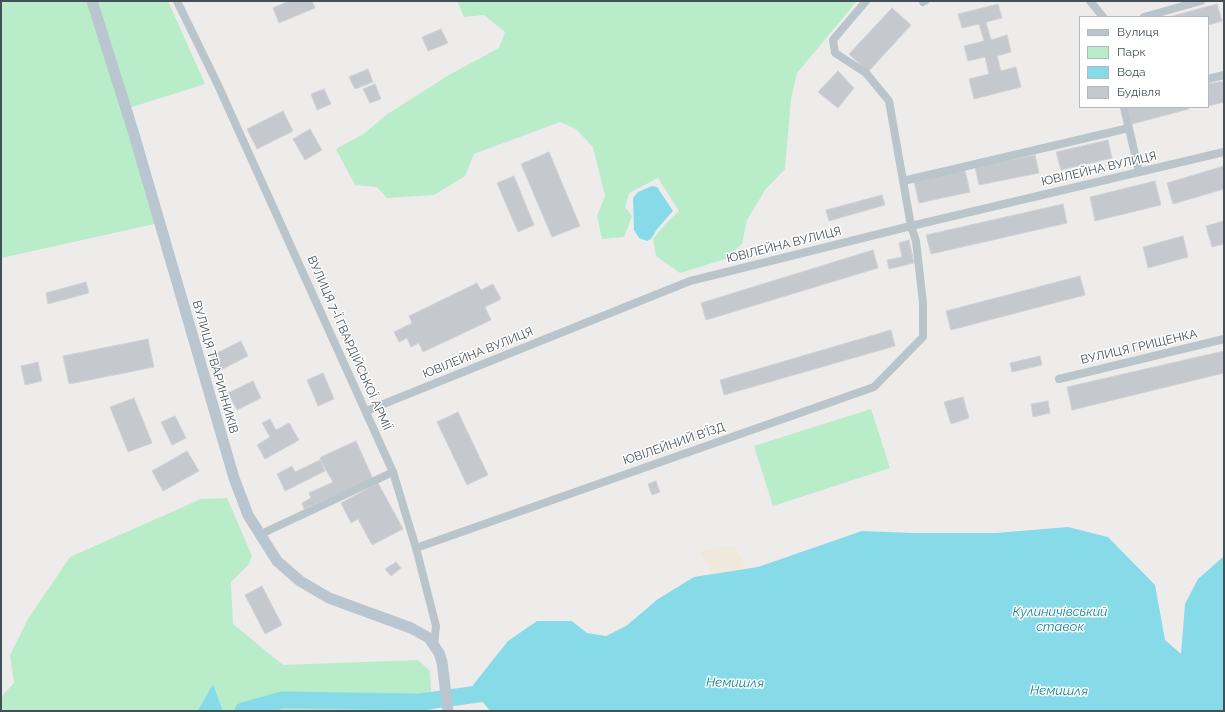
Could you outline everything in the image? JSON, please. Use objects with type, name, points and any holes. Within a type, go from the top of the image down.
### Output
[{"type":"main road","name":"ВУЛИЦЯ ТВАРИННИКІВ","points":[[92,1],[133,131],[234,478],[248,515],[259,535],[277,561],[287,571],[313,589],[346,605],[422,633],[434,644]]},
{"type":"main road","name":"ВУЛИЦЯ 7-Ї ГВАРДІЙСЬКОЇ АРМІЇ","points":[[434,644],[439,653],[444,675],[448,709]]},
{"type":"street","name":"ВУЛИЦЯ 7-Ї ГВАРДІЙСЬКОЇ АРМІЇ","points":[[177,1],[218,82],[393,472],[416,548],[436,626],[434,644]]},
{"type":"street","points":[[866,1],[833,40],[835,53],[866,73],[888,101],[911,226]]},
{"type":"street","points":[[1090,1],[1102,16]]},
{"type":"street","points":[[1148,16],[1201,1]]},
{"type":"street","points":[[1209,79],[1224,75]]},
{"type":"street","points":[[1124,108],[1139,172]]},
{"type":"street","points":[[903,181],[1129,128]]},
{"type":"street","name":"ЮВІЛЕЙНА ВУЛИЦЯ","points":[[366,411],[690,281],[911,226],[1224,152]]},
{"type":"street","name":"ЮВІЛЕЙНИЙ В'ЇЗД","points":[[416,548],[874,387],[923,336],[923,303],[916,241],[911,226]]},
{"type":"street","name":"ВУЛИЦЯ ГРИЩЕНКА","points":[[1059,379],[1224,339]]},
{"type":"street","points":[[259,535],[393,472]]},
{"type":"green space","points":[[1,1],[168,1],[205,84],[126,109],[159,223],[1,258]]},
{"type":"green space","points":[[457,1],[857,1],[797,73],[791,99],[785,169],[765,190],[747,220],[742,244],[725,259],[680,273],[656,256],[653,239],[667,222],[679,211],[658,178],[629,193],[625,207],[632,216],[624,237],[602,239],[597,216],[605,196],[593,147],[576,129],[560,122],[474,154],[465,176],[434,195],[387,198],[377,187],[355,185],[336,149],[365,133],[386,115],[449,75],[499,48],[505,32],[484,15],[464,17]]},
{"type":"green space","points":[[871,409],[890,468],[773,506],[754,446]]},
{"type":"green space","points":[[227,498],[252,556],[249,564],[231,582],[233,624],[283,665],[418,660],[430,671],[432,711],[223,711],[213,684],[198,710],[195,711],[1,711],[1,697],[14,683],[10,655],[28,619],[70,557],[201,499]]},
{"type":"sand","points":[[734,545],[746,569],[712,574],[700,551]]},
{"type":"water","points":[[652,186],[657,187],[673,211],[657,229],[651,239],[647,241],[639,238],[634,230],[633,198],[638,192]]},
{"type":"water","name":"Кулиничівський ставок","points":[[1068,527],[1108,537],[1155,585],[1165,640],[1181,654],[1185,604],[1198,579],[1224,556],[1224,711],[490,711],[482,701],[473,685],[508,641],[537,621],[572,621],[587,633],[606,636],[626,626],[658,599],[694,577],[758,567],[862,531],[912,533],[996,533]]},
{"type":"water","points":[[213,684],[223,711],[195,711],[198,710]]},
{"type":"building","points":[[289,1],[312,1],[315,8],[279,23],[273,8]]},
{"type":"building","points":[[998,4],[1002,18],[986,22],[991,40],[1007,35],[1011,52],[997,56],[1001,71],[1016,67],[1021,87],[974,99],[969,79],[989,74],[985,57],[968,61],[964,46],[984,41],[979,24],[962,28],[958,14]]},
{"type":"building","points":[[1217,4],[1222,21],[1209,25],[1209,16],[1172,16]]},
{"type":"building","points":[[892,8],[911,25],[868,72],[849,54]]},
{"type":"building","points":[[441,29],[448,43],[428,51],[422,37]]},
{"type":"building","points":[[368,69],[373,82],[355,89],[349,77]]},
{"type":"building","points":[[838,71],[854,88],[838,108],[818,92]]},
{"type":"building","points":[[1224,81],[1224,102],[1209,106],[1209,84]]},
{"type":"building","points":[[375,84],[381,99],[370,103],[363,89]]},
{"type":"building","points":[[324,89],[331,104],[317,110],[311,94]]},
{"type":"building","points":[[1128,108],[1189,109],[1132,124]]},
{"type":"building","points":[[283,111],[293,131],[257,149],[247,129]]},
{"type":"building","points":[[310,129],[322,150],[305,160],[293,139]]},
{"type":"building","points":[[1108,140],[1112,158],[1061,170],[1056,152]]},
{"type":"building","points":[[549,152],[580,226],[552,237],[521,164]]},
{"type":"building","points":[[1035,155],[1039,173],[979,185],[975,167]]},
{"type":"building","points":[[1224,166],[1224,189],[1173,204],[1167,183]]},
{"type":"building","points":[[965,170],[970,192],[919,203],[914,181]]},
{"type":"building","points":[[514,176],[534,225],[518,232],[497,183]]},
{"type":"building","points":[[1155,181],[1161,205],[1095,221],[1090,197]]},
{"type":"building","points":[[882,195],[885,205],[829,221],[826,210]]},
{"type":"building","points":[[1063,204],[1067,223],[931,254],[926,235]]},
{"type":"building","points":[[1224,221],[1224,244],[1212,247],[1206,226]]},
{"type":"building","points":[[1183,236],[1188,257],[1148,268],[1143,247]]},
{"type":"building","points":[[909,240],[914,263],[889,269],[887,260],[902,257],[899,243]]},
{"type":"building","points":[[873,250],[878,268],[706,320],[701,303]]},
{"type":"building","points":[[1080,276],[1085,295],[951,330],[946,311]]},
{"type":"building","points":[[86,282],[89,293],[48,304],[46,293]]},
{"type":"building","points":[[477,283],[481,290],[493,284],[501,299],[485,307],[491,320],[423,352],[419,343],[411,347],[407,338],[399,342],[394,332],[412,323],[409,316]]},
{"type":"building","points":[[891,330],[895,346],[724,395],[720,380]]},
{"type":"building","points":[[148,339],[154,367],[69,384],[63,356]]},
{"type":"building","points":[[241,341],[248,356],[219,371],[211,356]]},
{"type":"building","points":[[1224,351],[1224,373],[1072,410],[1067,387]]},
{"type":"building","points":[[1040,356],[1042,365],[1012,372],[1010,363]]},
{"type":"building","points":[[38,362],[42,381],[25,385],[21,366]]},
{"type":"building","points":[[323,373],[334,399],[318,406],[307,380]]},
{"type":"building","points":[[253,381],[261,398],[237,410],[228,393]]},
{"type":"building","points":[[963,397],[969,418],[951,424],[944,402]]},
{"type":"building","points":[[134,398],[152,443],[128,452],[110,407]]},
{"type":"building","points":[[1048,401],[1050,413],[1033,417],[1031,404]]},
{"type":"building","points":[[458,412],[488,475],[467,485],[437,422]]},
{"type":"building","points":[[175,416],[186,438],[172,445],[161,422]]},
{"type":"building","points":[[270,419],[276,430],[289,423],[299,440],[265,459],[257,445],[270,437],[262,423]]},
{"type":"building","points":[[356,441],[373,479],[304,509],[302,503],[311,498],[309,493],[333,482],[320,460],[321,457]]},
{"type":"building","points":[[187,451],[199,471],[163,491],[152,471]]},
{"type":"building","points":[[320,460],[325,471],[285,491],[277,474],[292,466],[295,472]]},
{"type":"building","points":[[656,481],[660,492],[652,495],[648,484]]},
{"type":"building","points":[[378,483],[403,529],[372,545],[358,519],[351,523],[341,503]]},
{"type":"building","points":[[396,562],[401,568],[391,576],[385,569]]},
{"type":"building","points":[[262,586],[282,625],[265,634],[245,595]]},
{"type":"waterway","name":"Немишля","points":[[243,711],[282,700],[420,702],[500,691]]}]
